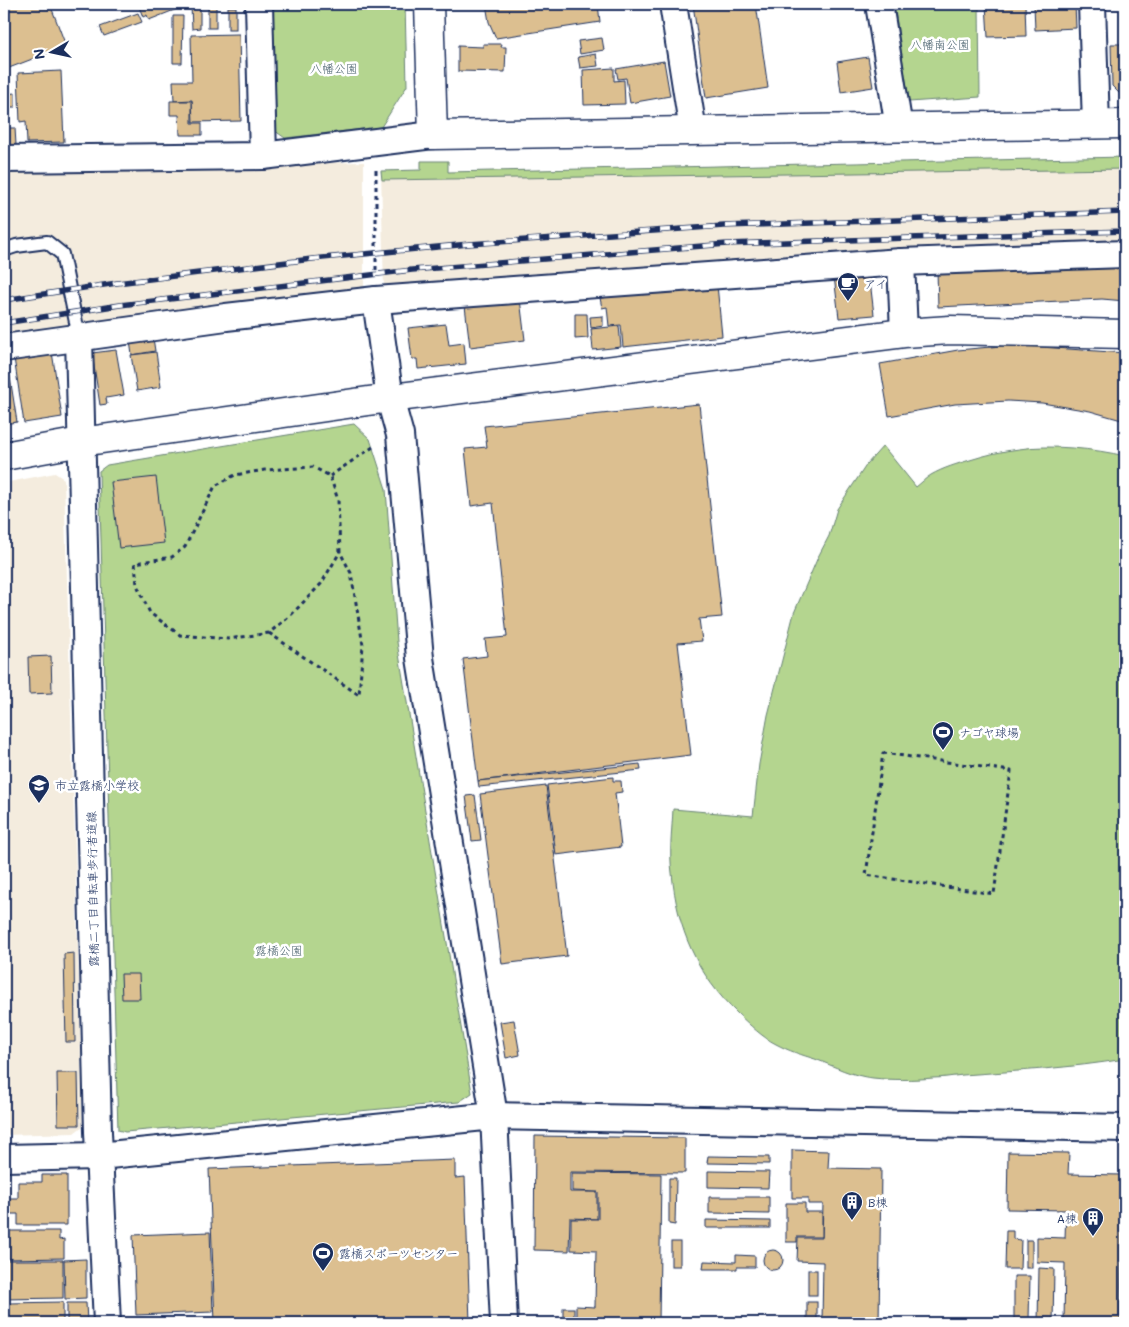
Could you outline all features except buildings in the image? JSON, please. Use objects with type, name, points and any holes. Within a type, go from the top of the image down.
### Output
[{"type":"street","points":[[258,4],[263,156]]},
{"type":"street","points":[[429,4],[433,135]]},
{"type":"street","points":[[673,4],[693,131]]},
{"type":"street","points":[[879,4],[899,128]]},
{"type":"street","points":[[1092,4],[1096,125]]},
{"type":"street","points":[[4,159],[263,156],[433,135],[1125,124]]},
{"type":"street","points":[[4,348],[226,317],[376,300],[901,262],[1125,254]]},
{"type":"street","points":[[901,262],[904,333]]},
{"type":"street","points":[[376,300],[390,399],[400,435],[420,658],[494,1116],[504,1323]]},
{"type":"street","points":[[4,456],[82,442],[390,399],[904,333],[950,330],[1125,334]]},
{"type":"street","name":"露橋二丁目自転車歩行者道線","points":[[79,337],[99,1156],[107,1323]]},
{"type":"street","points":[[4,1158],[99,1156],[494,1116],[1125,1128]]},
{"type":"lane","points":[[4,250],[16,246],[47,242],[62,254],[79,337]]},
{"type":"path","points":[[376,164],[376,241]]},
{"type":"path","points":[[330,476],[376,445],[400,435]]},
{"type":"path","points":[[270,633],[359,695],[363,645],[351,573],[340,552],[338,500],[330,476],[313,467],[265,470],[235,475],[215,486],[185,547],[172,557],[135,563],[137,585],[150,612],[180,635],[228,639],[270,633],[290,616],[321,584],[340,552]]},
{"type":"path","points":[[883,753],[1011,771],[994,894],[866,876],[883,753]]},
{"type":"shaded area","points":[[1125,157],[1125,243],[384,290],[381,171],[421,170],[421,161],[448,161],[448,172]]},
{"type":"shaded area","points":[[364,162],[364,291],[4,336],[4,168]]},
{"type":"shaded area","name":"市立露橋小学校","points":[[55,473],[64,479],[83,1126],[74,1133],[4,1135],[4,483]]},
{"type":"green space","name":"八幡公園","points":[[268,4],[405,4],[407,86],[381,127],[285,138],[271,128]]},
{"type":"green space","name":"八幡南公園","points":[[894,4],[979,4],[980,97],[909,102]]},
{"type":"green space","points":[[1125,157],[1125,169],[382,180],[381,171],[421,170],[421,161],[448,161],[448,172]]},
{"type":"green space","name":"露橋公園","points":[[354,424],[370,439],[386,489],[397,642],[472,1093],[459,1102],[125,1132],[118,1130],[99,471],[107,465]]},
{"type":"green space","name":"ナゴヤ球場","points":[[883,446],[916,487],[931,475],[945,468],[982,456],[1013,450],[1058,447],[1087,449],[1125,456],[1125,1059],[1065,1067],[940,1078],[880,1079],[858,1075],[786,1049],[756,1030],[738,1014],[711,983],[700,967],[684,932],[675,894],[671,865],[673,809],[753,816],[759,764],[768,715],[794,613],[829,536],[837,509],[867,464]]},
{"type":"railway","points":[[4,300],[117,283],[312,259],[469,244],[724,226],[1125,212]]},
{"type":"railway","points":[[4,323],[120,305],[412,270],[727,244],[1125,231]]},
{"type":"place","name":"アイ","points":[[848,302]]},
{"type":"place","name":"ナゴヤ球場","points":[[943,751]]},
{"type":"place","name":"市立露橋小学校","points":[[39,804]]},
{"type":"place","name":"B棟","points":[[852,1221]]},
{"type":"place","name":"A棟","points":[[1093,1237]]},
{"type":"place","name":"露橋スポーツセンター","points":[[323,1272]]}]
